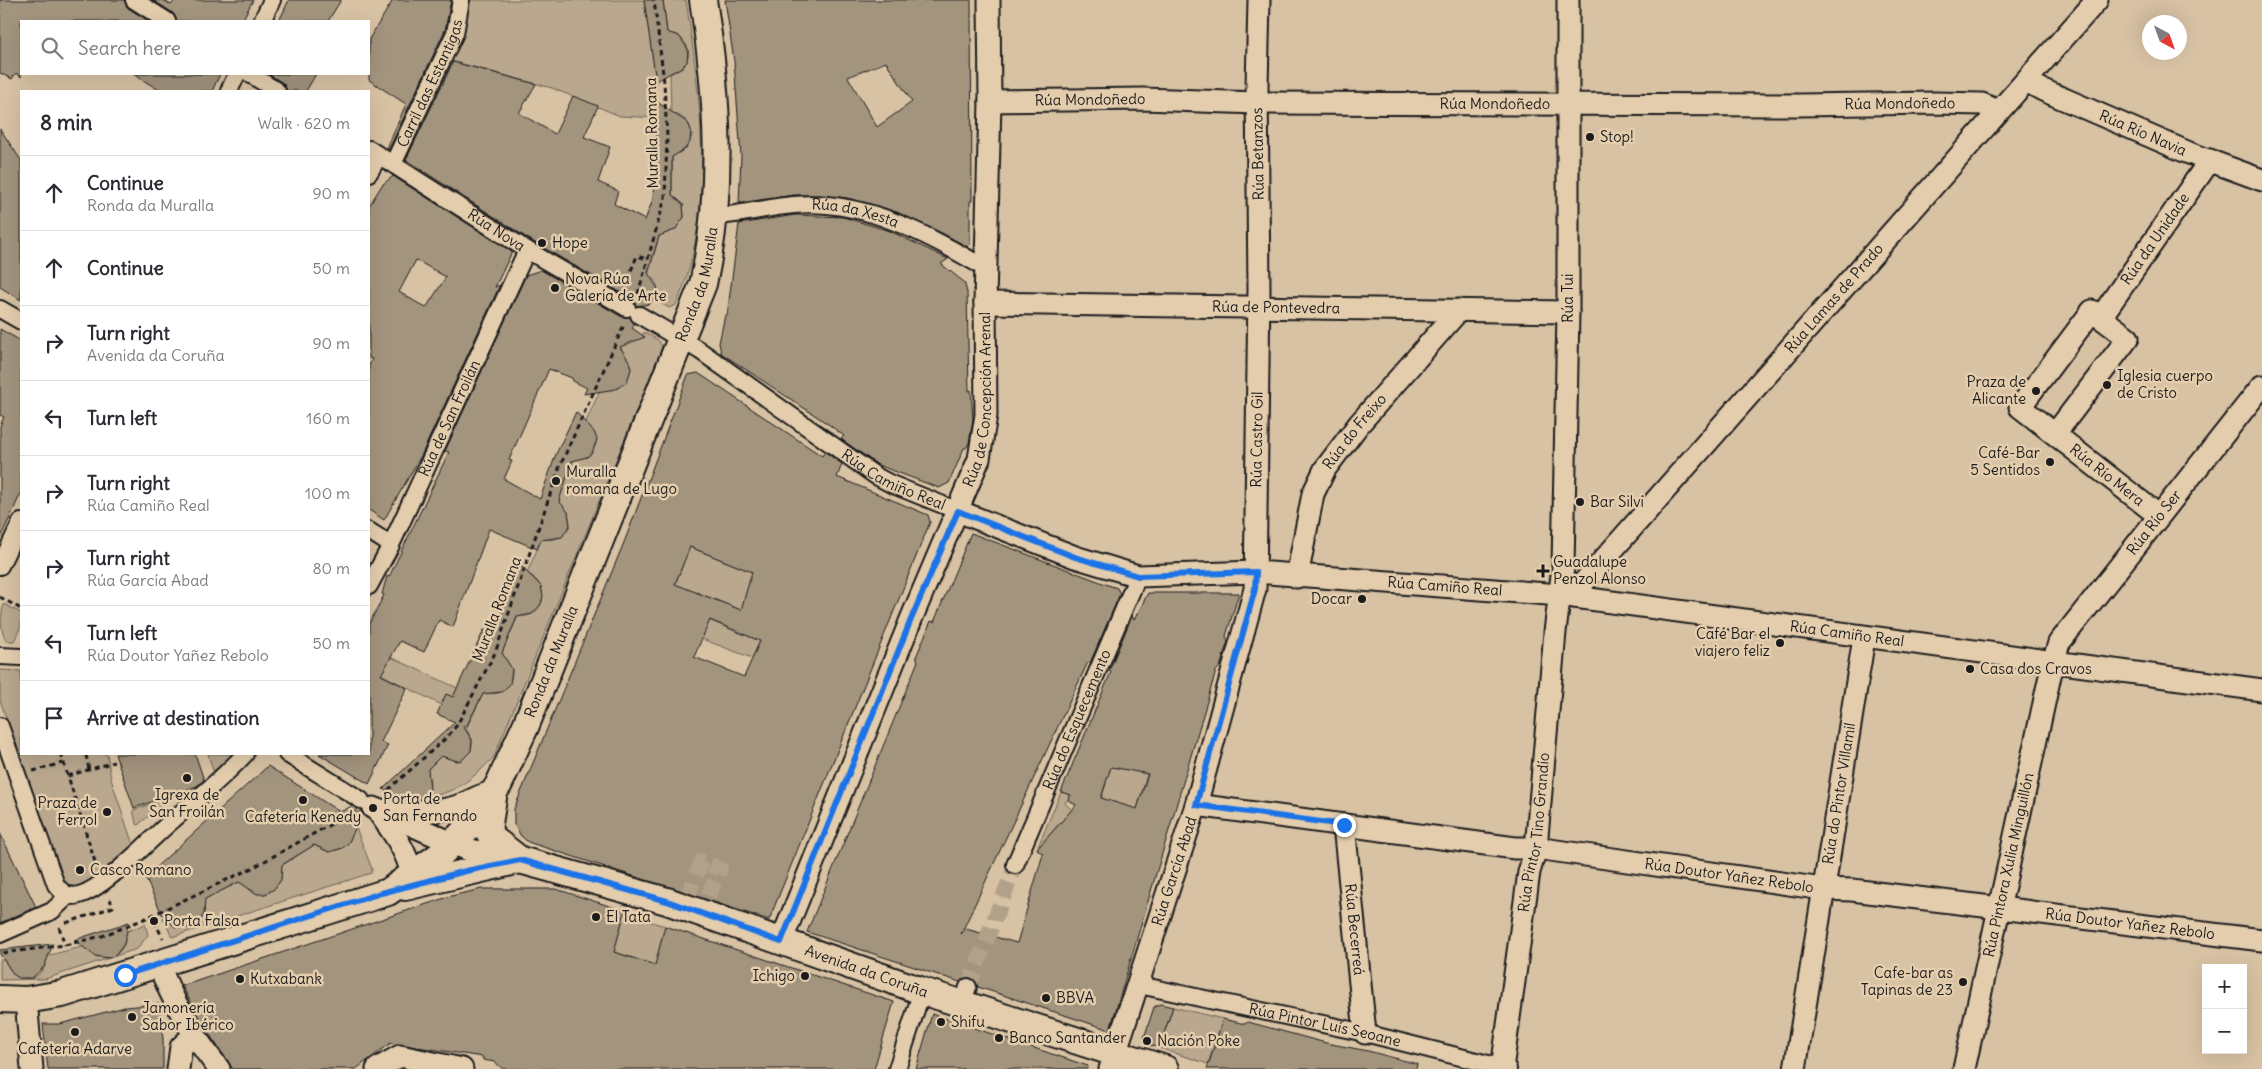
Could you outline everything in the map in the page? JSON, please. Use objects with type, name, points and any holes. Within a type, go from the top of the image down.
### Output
[{"type":"street","points":[[134,0],[165,20]]},
{"type":"street","points":[[262,20],[272,0]]},
{"type":"street","name":"Carril das Estantigas","points":[[370,171],[455,33],[461,0]]},
{"type":"street","name":"Ronda da Muralla","points":[[0,999],[26,1000],[62,994],[162,953],[388,892],[454,844],[476,820],[494,792],[526,725],[703,284],[715,216],[717,171],[716,92],[703,0]]},
{"type":"street","name":"Rúa de Concepción Arenal","points":[[781,942],[908,626],[979,459],[986,414],[984,304],[990,101],[988,0]]},
{"type":"street","name":"Rúa Betanzos","points":[[1258,307],[1259,0]]},
{"type":"street","name":"Rúa Tui","points":[[1567,596],[1563,567],[1568,312],[1568,0]]},
{"type":"street","name":"Rúa Lamas de Prado","points":[[1567,596],[1577,590],[2097,0]]},
{"type":"street","points":[[229,90],[237,75]]},
{"type":"street","points":[[252,75],[276,90]]},
{"type":"street","name":"Rúa Río Navia","points":[[2026,81],[2052,94],[2262,180]]},
{"type":"street","name":"Rúa Mondoñedo","points":[[990,101],[1143,99],[1258,103],[1799,105],[1936,102],[1982,104],[1998,111]]},
{"type":"street","name":"Rúa Nova","points":[[380,157],[527,250],[682,339]]},
{"type":"street","name":"Rúa da Unidade","points":[[2100,317],[2210,160]]},
{"type":"street","name":"Rúa da Xesta","points":[[715,216],[733,215],[792,205],[821,204],[861,210],[907,226],[986,268]]},
{"type":"street","name":"Rúa de San Froilán","points":[[370,584],[391,545],[527,250]]},
{"type":"street","name":"Rúa de Pontevedra","points":[[984,304],[1568,312]]},
{"type":"street","name":"Rúa Castro Gil","points":[[1256,572],[1258,307]]},
{"type":"street","points":[[0,309],[20,320]]},
{"type":"street","name":"Rúa do Freixo","points":[[1297,577],[1313,494],[1325,469],[1359,424],[1459,310]]},
{"type":"street","points":[[2092,311],[2128,338],[2055,434],[2020,407],[2092,311]]},
{"type":"street","name":"Rúa Camiño Real","points":[[682,339],[876,476],[891,484],[1075,557],[1138,576],[1256,572],[1297,577],[1567,596],[1864,638],[2261,688]]},
{"type":"street","name":"Rúa Río Ser","points":[[2053,662],[2059,643],[2158,515],[2262,386]]},
{"type":"street","name":"Rúa Río Mera","points":[[2055,434],[2158,515]]},
{"type":"street","points":[[0,566],[20,524]]},
{"type":"street","points":[[370,532],[391,545]]},
{"type":"street","name":"Rúa García Abad","points":[[1113,1061],[1196,805],[1255,589],[1256,572]]},
{"type":"street","name":"Rúa do Esquecemento","points":[[1015,865],[1138,576]]},
{"type":"street","name":"Rúa Pintor Tino Grandío","points":[[1504,1069],[1529,872],[1536,848],[1567,596]]},
{"type":"street","name":"Rúa do Pintor Villamil","points":[[1796,1069],[1864,638]]},
{"type":"street","points":[[0,656],[20,657]]},
{"type":"street","name":"Rúa Pintora Xulia Minguillón","points":[[1964,1069],[2053,662]]},
{"type":"street","points":[[0,726],[56,885],[60,891],[68,896],[77,896],[102,882],[244,755]]},
{"type":"street","points":[[289,755],[371,804],[398,843],[410,866],[412,876]]},
{"type":"street","points":[[371,804],[436,811],[458,806],[483,794],[494,792],[488,830],[493,839],[520,860]]},
{"type":"street","name":"Avenida da Coruña","points":[[371,804],[454,844],[520,860],[667,901],[1113,1061],[1165,1069]]},
{"type":"street","name":"Rúa Doutor Yañez Rebolo","points":[[1196,805],[1536,848],[1823,889],[2000,908],[2262,940]]},
{"type":"street","name":"Rúa Becerreá","points":[[1344,825],[1365,1033]]},
{"type":"street","points":[[388,892],[466,871],[520,860]]},
{"type":"street","points":[[0,934],[52,911],[68,896]]},
{"type":"street","points":[[162,953],[177,1008],[193,1036],[219,1069]]},
{"type":"street","name":"Rúa Pintor Luís Seoane","points":[[1139,985],[1365,1033],[1504,1069]]},
{"type":"street","points":[[896,1069],[922,991]]},
{"type":"street","points":[[26,1000],[32,1069]]},
{"type":"street","points":[[178,1069],[180,1047],[193,1036]]},
{"type":"street","points":[[377,1069],[400,1056],[462,1069]]},
{"type":"path","name":"Muralla Romana","points":[[0,953],[65,946],[102,936],[166,909],[254,867],[371,804],[452,731],[495,653],[560,466],[630,310],[665,198],[667,137],[664,82],[654,0]]},
{"type":"path","points":[[630,288],[625,285],[637,256],[647,259]]},
{"type":"path","points":[[630,310],[635,290]]},
{"type":"path","points":[[0,597],[20,608]]},
{"type":"path","points":[[61,755],[102,882]]},
{"type":"path","points":[[86,755],[89,770]]},
{"type":"path","points":[[68,776],[114,762]]},
{"type":"path","points":[[17,775],[64,763]]},
{"type":"path","points":[[65,946],[59,926],[113,907],[111,900]]},
{"type":"path","points":[[154,921],[162,953]]},
{"type":"shaded area","points":[[467,0],[644,0],[655,69],[658,118],[620,116],[552,88],[448,60]]},
{"type":"shaded area","points":[[663,0],[686,0],[696,75],[702,154],[701,194],[697,233],[689,270],[676,305],[669,308],[654,299],[657,286],[648,275],[660,233],[675,230],[684,217],[683,204],[672,195],[672,155],[685,149],[692,136],[686,121],[680,116],[671,113],[670,74],[682,67],[689,55],[687,46],[679,37],[667,33]]},
{"type":"shaded area","points":[[644,332],[658,340],[662,346],[660,353],[494,757],[463,784],[445,793],[424,797],[430,784],[426,771],[442,754],[452,760],[458,760],[470,751],[472,739],[466,729],[484,692],[496,694],[508,685],[512,669],[501,655],[518,616],[527,616],[534,613],[542,600],[540,585],[535,578],[527,573],[542,538],[551,540],[559,538],[570,525],[568,512],[558,503],[573,459],[587,457],[595,447],[597,439],[585,424],[601,388],[617,387],[624,383],[629,375],[631,369],[618,350],[622,340],[643,335]]},
{"type":"shaded area","points":[[675,541],[752,572],[768,621],[696,592],[688,612],[760,641],[752,658],[702,639],[706,628],[668,603],[683,564]]},
{"type":"shaded area","points":[[4,604],[20,612],[20,628],[14,641],[6,641],[2,627]]},
{"type":"shaded area","points":[[370,647],[464,691],[453,711],[370,669]]},
{"type":"shaded area","name":"Praza de Ferrol","points":[[0,670],[20,671],[20,755],[107,755],[111,779],[134,848],[84,887],[71,886],[62,880],[0,700]]},
{"type":"shaded area","points":[[208,755],[232,755],[214,773]]},
{"type":"shaded area","points":[[1107,763],[1147,774],[1137,809],[1099,805],[1106,784]]},
{"type":"shaded area","points":[[1061,792],[1071,795],[1065,803],[1072,810],[1037,849]]},
{"type":"shaded area","points":[[163,800],[165,802],[138,825],[136,823],[133,810]]},
{"type":"shaded area","points":[[353,820],[372,869],[371,873],[172,937],[163,918],[167,916],[175,926],[194,926],[202,919],[204,907],[202,900],[241,881],[251,891],[265,894],[279,883],[281,866],[314,845],[329,852],[343,848],[353,834]]},
{"type":"shaded area","points":[[624,914],[665,926],[653,975],[630,957],[614,952]]},
{"type":"shaded area","points":[[145,924],[148,935],[137,949],[45,979],[0,980],[0,960],[6,960],[15,975],[29,978],[41,972],[45,965],[46,956],[85,946],[97,957],[111,957],[122,948],[125,941],[125,932]]},
{"type":"shaded area","points":[[1173,1007],[1223,1019],[1208,1064],[1159,1048]]},
{"type":"building","points":[[0,0],[124,0],[128,8],[147,20],[20,20],[21,77],[16,73],[12,79],[0,73]]},
{"type":"building","points":[[153,0],[163,0],[171,5],[175,0],[253,0],[243,20],[176,20],[173,13]]},
{"type":"building","points":[[289,0],[341,0],[329,20],[279,20]]},
{"type":"building","points":[[393,0],[451,0],[445,30],[389,149],[387,148],[406,104],[369,80],[370,37]]},
{"type":"building","points":[[644,0],[663,0],[667,32],[679,36],[688,49],[687,62],[682,67],[656,81]]},
{"type":"building","points":[[725,0],[971,0],[972,201],[970,201],[970,245],[968,247],[897,212],[847,198],[794,195],[739,203],[741,156],[734,61]],"holes":[[[886,62],[912,102],[877,127],[848,77]]]},
{"type":"building","points":[[453,62],[536,84],[519,113],[555,134],[573,96],[598,106],[584,137],[610,147],[598,182],[618,191],[614,204],[645,220],[653,199],[657,102],[688,123],[691,130],[690,142],[685,149],[672,157],[672,195],[683,204],[684,217],[675,230],[659,236],[648,273],[658,289],[650,304],[636,306],[632,299],[532,241],[406,160]]},
{"type":"building","points":[[135,75],[220,75],[212,90],[159,90]]},
{"type":"building","points":[[270,75],[315,75],[307,90],[286,90],[283,83]]},
{"type":"building","points":[[0,129],[20,159],[20,299],[0,287]]},
{"type":"building","points":[[393,176],[512,252],[495,287],[500,285],[421,456],[384,520],[370,511],[370,364],[372,359],[370,358],[370,204],[382,185]],"holes":[[[416,260],[446,277],[426,308],[399,292]]]},
{"type":"building","points":[[795,215],[843,217],[890,231],[948,259],[941,264],[964,282],[967,292],[969,391],[971,390],[973,419],[969,443],[964,448],[949,483],[939,488],[878,465],[841,439],[844,436],[828,424],[721,353],[719,343],[725,315],[727,316],[739,224]]},
{"type":"building","points":[[541,270],[622,317],[630,317],[634,324],[632,328],[645,337],[620,347],[629,361],[631,369],[627,382],[616,389],[584,394],[587,388],[573,381],[572,378],[549,369],[509,460],[512,461],[504,479],[540,499],[556,454],[576,412],[594,432],[597,439],[592,453],[587,457],[572,461],[559,501],[568,512],[570,525],[562,537],[541,540],[537,549],[489,529],[453,627],[439,620],[424,652],[400,641],[381,675],[407,688],[381,742],[388,745],[369,784],[321,755],[370,755],[370,622],[384,595],[382,594],[387,576],[389,577],[449,452],[445,451],[526,275]]},
{"type":"building","points":[[0,329],[20,340],[20,495],[0,539],[0,426],[4,417],[0,415]]},
{"type":"building","points":[[698,373],[822,456],[825,452],[842,464],[837,477],[928,515],[930,522],[769,920],[528,842],[521,836],[514,824],[514,809],[625,540],[688,375]],"holes":[[[690,547],[752,572],[741,610],[675,584]],[[710,620],[760,641],[744,677],[694,657]]]},
{"type":"building","points":[[971,533],[1117,588],[1120,594],[1090,663],[1088,662],[961,934],[966,929],[1017,943],[1043,854],[1037,849],[1076,805],[1068,800],[1071,795],[1061,792],[1132,616],[1134,620],[1148,593],[1239,593],[1226,636],[1228,641],[1220,667],[1216,671],[1110,1030],[978,987],[976,981],[971,977],[966,977],[960,982],[807,932],[918,661],[916,657],[931,621],[934,622]],"holes":[[[1111,767],[1148,774],[1137,809],[1101,798]]]},
{"type":"building","points":[[518,563],[541,586],[543,596],[541,604],[532,614],[517,617],[502,653],[512,669],[510,684],[502,692],[483,694],[466,727],[463,726],[472,740],[471,751],[462,760],[457,761],[441,756],[428,769],[430,789],[421,799],[401,798],[383,789],[455,722],[437,714],[446,694],[453,697],[484,630],[494,634]]},
{"type":"building","points":[[115,755],[195,755],[204,780],[197,786],[134,808]]},
{"type":"building","points":[[268,766],[340,812],[352,806],[357,809],[353,816],[361,810],[362,813],[349,842],[343,848],[329,852],[314,845],[282,865],[281,880],[273,890],[265,894],[257,894],[239,882],[205,899],[204,914],[197,925],[189,928],[175,927],[162,914],[145,877]]},
{"type":"building","points":[[0,833],[36,907],[0,923]]},
{"type":"building","points":[[482,889],[556,889],[625,911],[614,952],[655,965],[665,926],[894,1002],[874,1069],[503,1069],[495,1062],[483,1060],[483,1057],[391,1043],[356,1069],[233,1069],[203,1025],[182,986],[451,896]]},
{"type":"building","points":[[129,922],[124,944],[115,956],[109,958],[95,956],[74,940]]},
{"type":"building","points":[[53,944],[44,967],[32,978],[19,978],[14,975],[0,954],[0,950]]},
{"type":"building","points":[[159,1004],[163,1039],[163,1069],[48,1069],[43,1024],[60,1024],[125,1007]]},
{"type":"building","points":[[1160,1004],[1173,1007],[1159,1048],[1147,1044],[1144,1038],[1154,1007]]},
{"type":"building","points":[[932,1014],[1088,1066],[1087,1069],[916,1069]]},
{"type":"building","points":[[1223,1019],[1245,1024],[1248,1022],[1326,1043],[1368,1051],[1417,1064],[1416,1069],[1207,1069]]},
{"type":"tunnel","points":[[687,897],[702,861],[720,869],[705,903]]},
{"type":"tunnel","points":[[968,987],[1013,872]]},
{"type":"place","name":"Stop!","points":[[1590,137]]},
{"type":"place","name":"Hope","points":[[542,243]]},
{"type":"place","name":"Nova Rúa Galería de Arte","points":[[555,288]]},
{"type":"place","name":"Iglesia cuerpo de Cristo","points":[[2107,385]]},
{"type":"place","name":"Praza de Alicante","points":[[2036,391]]},
{"type":"place","name":"Café-Bar 5 Sentidos","points":[[2050,462]]},
{"type":"place","name":"Muralla romana de Lugo","points":[[556,481]]},
{"type":"place","name":"Bar Silvi","points":[[1580,502]]},
{"type":"place","name":"Guadalupe Penzol Alonso","points":[[1543,571]]},
{"type":"place","name":"Docar","points":[[1362,599]]},
{"type":"place","name":"Café Bar el viajero feliz","points":[[1780,643]]},
{"type":"place","name":"Casa dos Cravos","points":[[1970,669]]},
{"type":"place","name":"Igrexa de San Froilán","points":[[187,778]]},
{"type":"place","name":"Cafetería Kenedy","points":[[303,800]]},
{"type":"place","name":"Porta de San Fernando","points":[[373,808]]},
{"type":"place","name":"Praza de Ferrol","points":[[107,812]]},
{"type":"place","name":"Casco Romano","points":[[80,870]]},
{"type":"place","name":"El Tata","points":[[596,917]]},
{"type":"place","name":"Porta Falsa","points":[[154,921]]},
{"type":"place","name":"Ichigo","points":[[805,976]]},
{"type":"place","name":"Kutxabank","points":[[240,979]]},
{"type":"place","name":"Cafe-bar as Tapinas de 23","points":[[1963,982]]},
{"type":"place","name":"BBVA","points":[[1046,998]]},
{"type":"place","name":"Jamonería Sabor Ibérico","points":[[132,1017]]},
{"type":"place","name":"Shifu","points":[[941,1022]]},
{"type":"place","name":"Cafetería Adarve","points":[[75,1032]]},
{"type":"place","name":"Banco Santander","points":[[999,1038]]},
{"type":"place","name":"Nación Poke","points":[[1147,1041]]},
{"type":"route","points":[[125,975],[381,893],[466,871],[520,860],[667,901],[781,942],[912,617],[958,511],[1075,557],[1138,576],[1256,572],[1255,589],[1196,805],[1225,807],[1344,825]]}]
